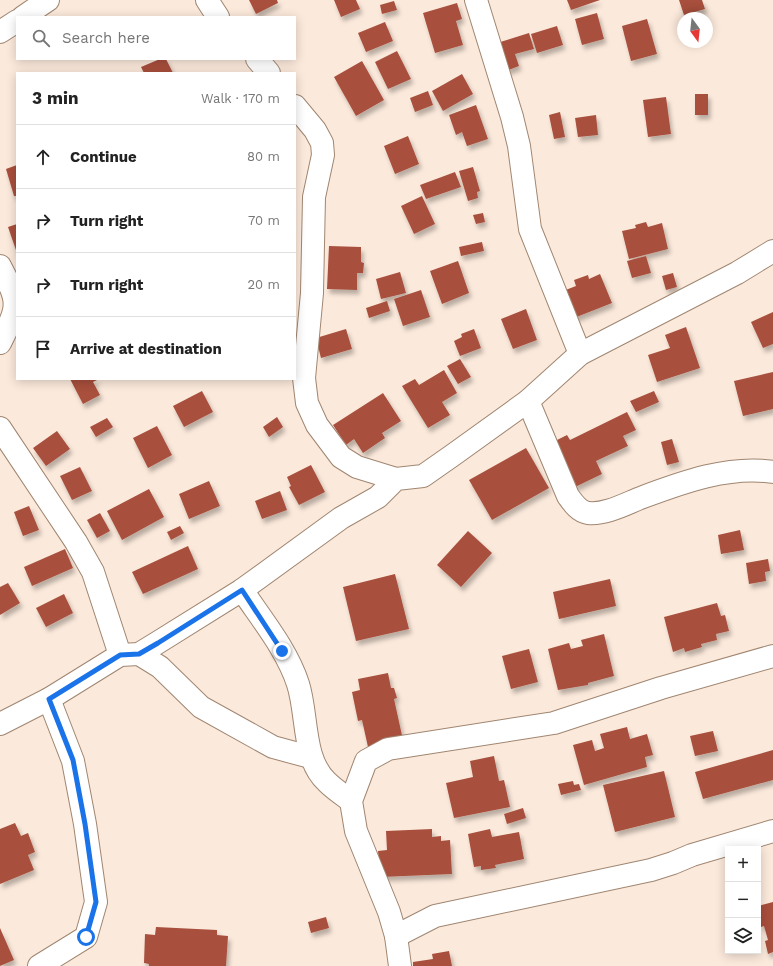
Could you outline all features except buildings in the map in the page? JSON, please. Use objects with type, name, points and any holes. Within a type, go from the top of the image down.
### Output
[{"type":"street","points":[[24,16],[45,0]]},
{"type":"street","points":[[207,0],[217,16]]},
{"type":"street","points":[[476,0],[517,138],[530,230],[580,354]]},
{"type":"street","points":[[0,32],[16,22]]},
{"type":"street","points":[[259,60],[268,72]]},
{"type":"street","points":[[296,107],[322,143],[323,155],[314,197],[312,293],[304,378],[307,403],[317,425],[341,457],[357,467],[396,479],[423,476],[528,401],[580,354],[737,273],[773,251]]},
{"type":"street","points":[[0,266],[16,302],[14,316],[0,343]]},
{"type":"street","points":[[528,401],[568,496],[576,507],[587,513],[605,511],[654,493],[704,478],[756,469],[773,472]]},
{"type":"street","points":[[0,428],[76,542],[93,572],[129,654],[160,668],[201,707],[273,747],[310,757]]},
{"type":"street","points":[[0,724],[49,699],[242,590],[341,518],[378,497],[396,479]]},
{"type":"street","points":[[242,590],[282,651],[298,684],[306,720],[310,757],[326,782],[351,801]]},
{"type":"street","points":[[400,966],[396,936],[389,912],[356,831],[351,801],[366,760],[388,750],[554,723],[661,688],[773,656]]},
{"type":"street","points":[[39,966],[86,937],[96,902],[85,824],[73,760],[49,699]]},
{"type":"street","points":[[396,936],[435,916],[652,870],[692,855],[773,831]]},
{"type":"route","points":[[86,937],[96,902],[85,824],[73,760],[49,699],[120,655],[139,654],[242,590],[282,651]]}]
